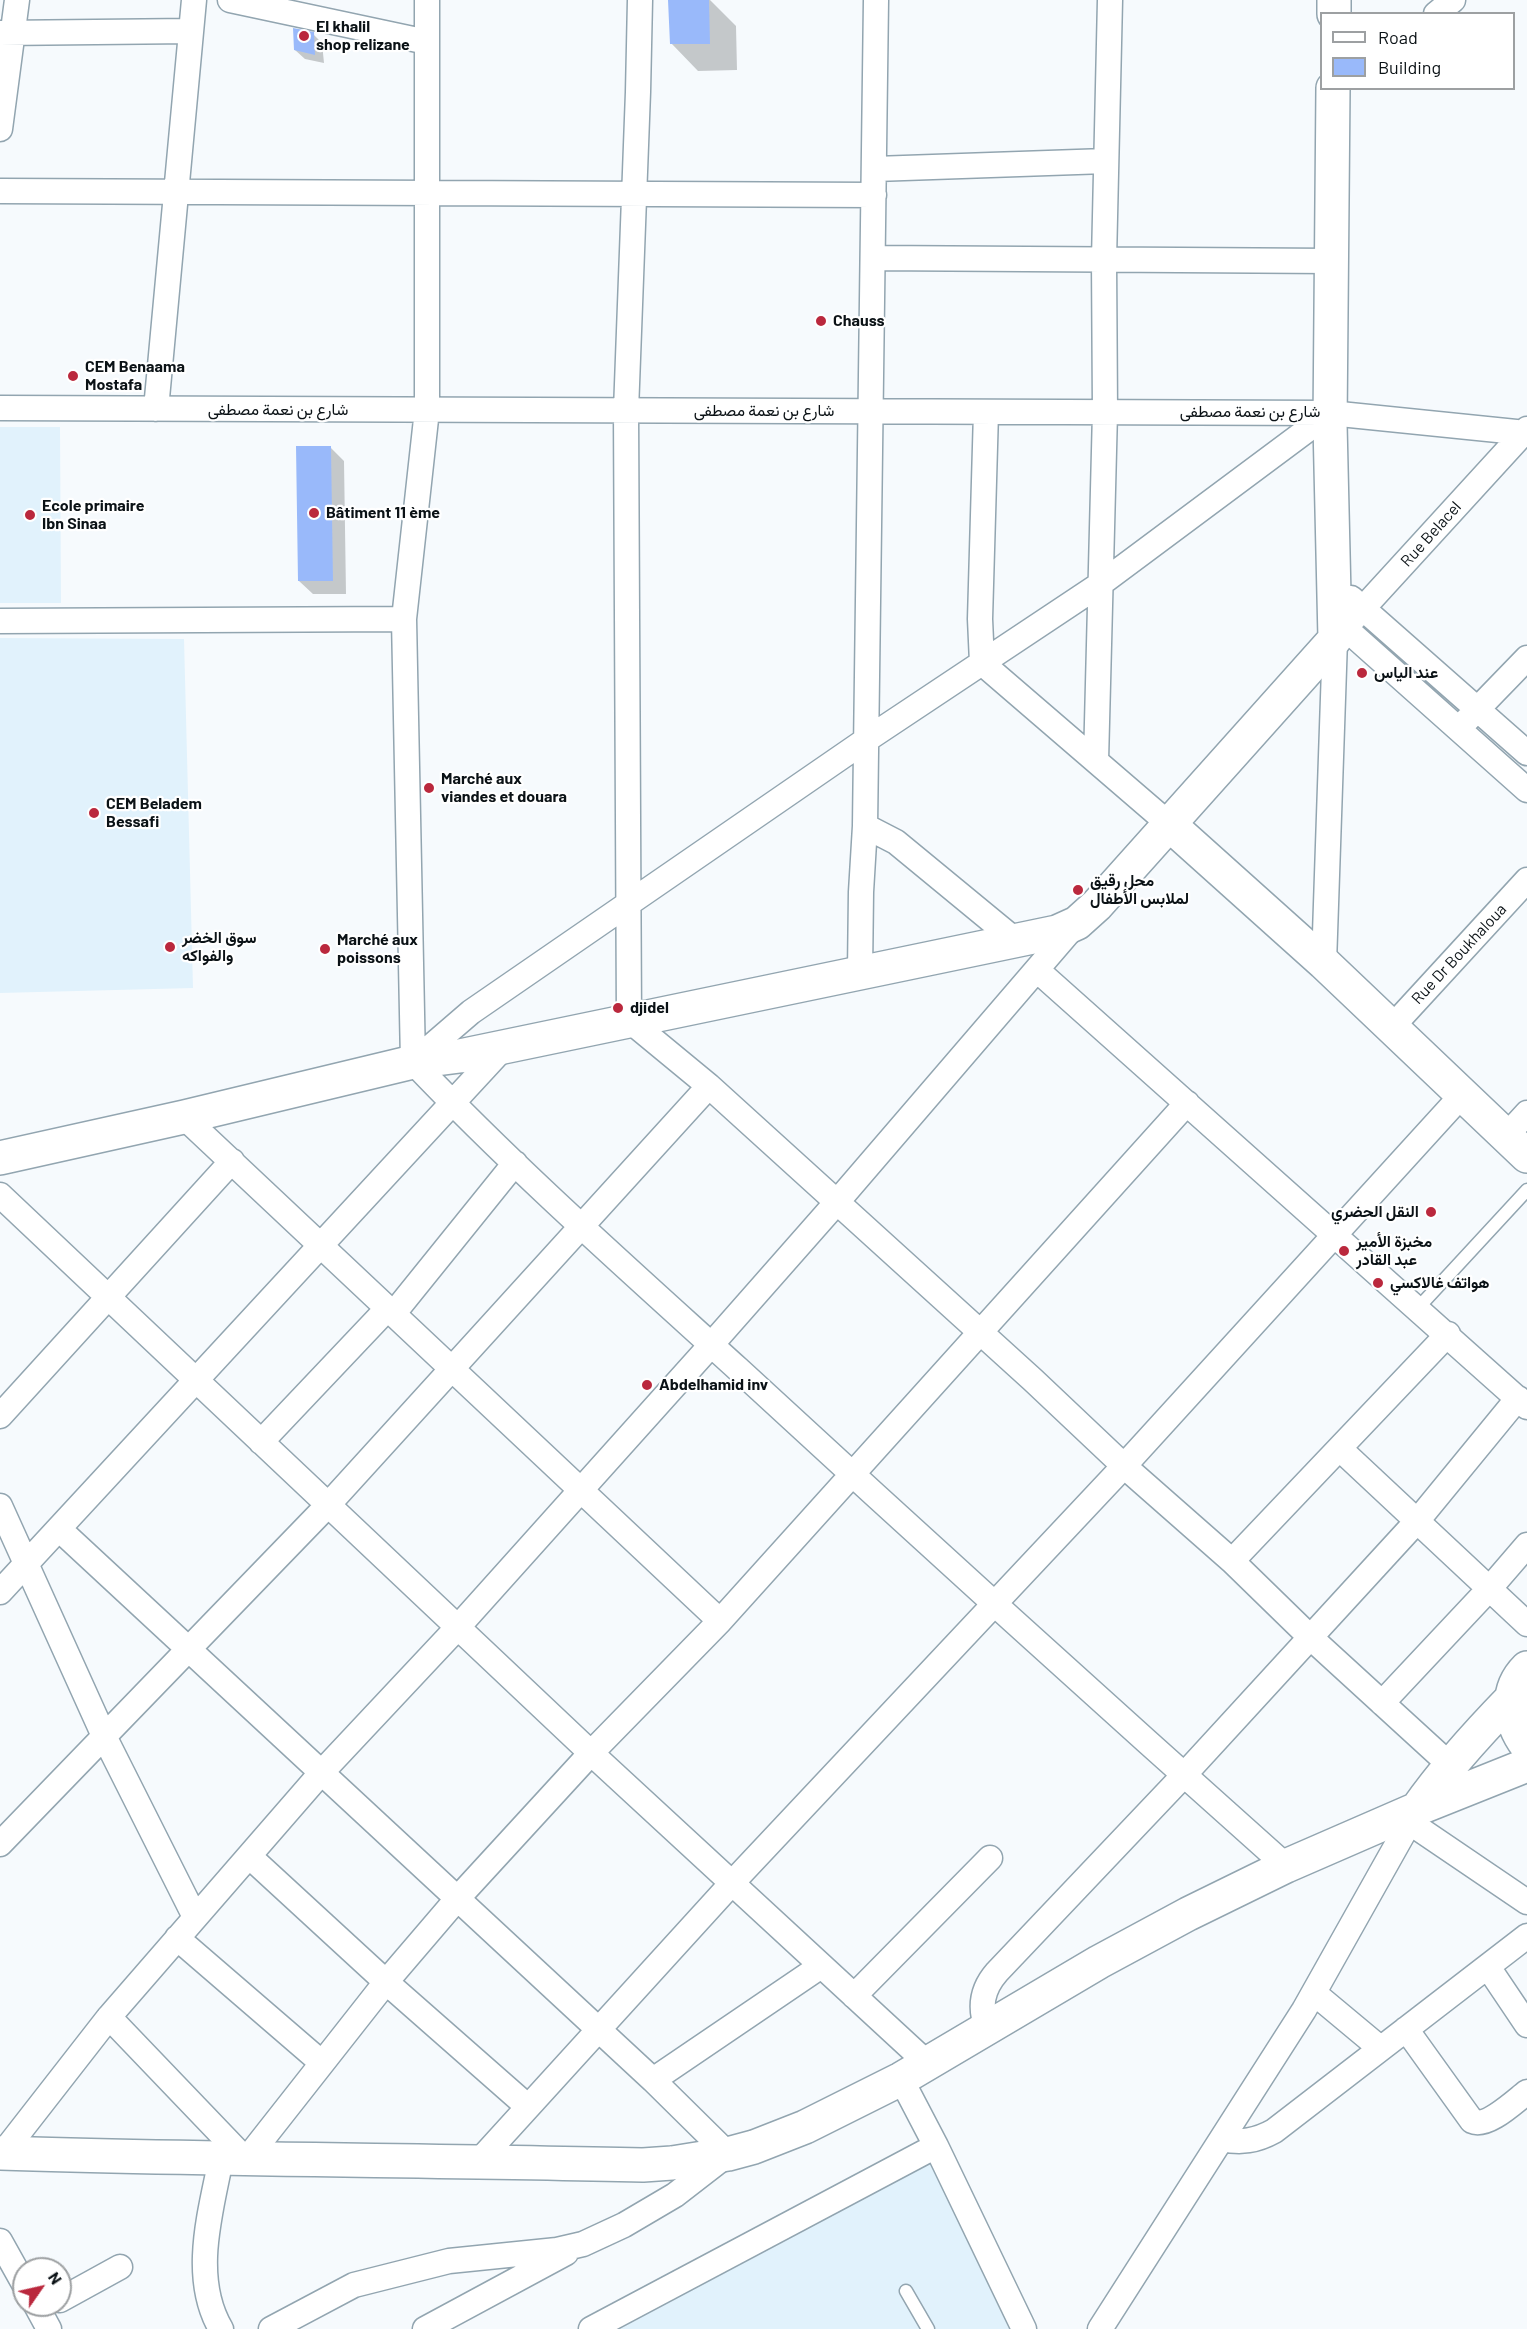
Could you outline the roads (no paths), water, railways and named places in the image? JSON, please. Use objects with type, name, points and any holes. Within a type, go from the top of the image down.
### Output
[{"type":"street","points":[[0,129],[6,33],[17,0]]},
{"type":"street","points":[[156,409],[194,0]]},
{"type":"street","points":[[230,0],[427,42]]},
{"type":"street","points":[[427,0],[427,410],[404,619],[413,1062],[452,1104],[851,1474],[1286,1866]]},
{"type":"street","points":[[640,0],[626,411],[629,1020],[709,1086],[837,1202],[1124,1466],[1232,1561],[1310,1637],[1450,1765]]},
{"type":"street","points":[[860,972],[861,892],[866,826],[876,0]]},
{"type":"street","points":[[1095,761],[1105,412],[1104,260],[1110,0]]},
{"type":"street","points":[[1438,12],[1453,0]]},
{"type":"street","points":[[6,33],[191,31]]},
{"type":"street","points":[[1324,963],[1340,634],[1333,583],[1330,412],[1337,92]]},
{"type":"street","points":[[875,169],[1106,161]]},
{"type":"street","points":[[0,191],[874,195]]},
{"type":"street","points":[[873,258],[1332,261]]},
{"type":"street","name":"شارع بن نعمة مصطفى","points":[[0,408],[1330,412],[1526,431]]},
{"type":"street","points":[[986,412],[980,618],[982,663],[1324,963],[1462,1095],[1520,1135]]},
{"type":"street","points":[[413,1062],[471,1012],[866,740],[1099,585],[1330,412]]},
{"type":"street","name":"Rue Belacel","points":[[1340,634],[1526,431]]},
{"type":"street","points":[[1333,583],[1527,753]]},
{"type":"street","points":[[0,621],[404,619]]},
{"type":"street","points":[[1340,634],[1459,729],[1527,790]]},
{"type":"street","points":[[1,2153],[109,2017],[321,1773],[458,1627],[711,1345],[1077,923],[1097,905],[1340,634]]},
{"type":"street","points":[[1459,729],[1527,658]]},
{"type":"street","points":[[866,826],[896,842],[1015,940]]},
{"type":"street","name":"Rue Dr Boukhaloua","points":[[1391,1028],[1527,880]]},
{"type":"street","points":[[0,1158],[413,1062],[460,1056],[1057,932],[1077,923]]},
{"type":"street","points":[[987,2028],[982,2017],[982,2004],[989,1981],[1184,1775],[1523,1402],[1038,970]]},
{"type":"street","points":[[0,1592],[505,1046]]},
{"type":"street","points":[[0,1844],[328,1505],[709,1086]]},
{"type":"street","points":[[479,2161],[732,1883],[1124,1466],[1462,1095]]},
{"type":"street","points":[[221,2329],[212,2314],[204,2275],[209,2217],[233,2160],[322,2063],[386,1982],[457,1899],[591,1753],[720,1621],[1187,1102]]},
{"type":"street","points":[[184,1117],[720,1621]]},
{"type":"street","points":[[0,1416],[232,1161]]},
{"type":"street","points":[[261,1442],[391,1311],[515,1163]]},
{"type":"street","points":[[0,1195],[591,1753],[854,1996],[914,2071],[936,2146],[1024,2329]]},
{"type":"street","points":[[1232,1561],[1448,1334]]},
{"type":"street","points":[[1340,1449],[1527,1624]]},
{"type":"street","points":[[0,1506],[104,1736],[195,1917]]},
{"type":"street","points":[[59,1529],[653,2080],[728,2154]]},
{"type":"street","points":[[1382,1703],[1490,1588],[1527,1545]]},
{"type":"street","points":[[1527,1668],[1515,1685],[1511,1699],[1512,1717],[1518,1733],[1527,1746]]},
{"type":"street","points":[[1100,2329],[1314,1993],[1413,1816],[1450,1765],[1511,1699]]},
{"type":"street","points":[[1,2153],[233,2160],[479,2161],[643,2165],[728,2154],[796,2130],[914,2071],[1141,1938],[1286,1866],[1413,1816],[1527,1765]]},
{"type":"street","points":[[1413,1816],[1527,1902]]},
{"type":"street","points":[[249,1856],[386,1982],[527,2106]]},
{"type":"street","points":[[854,1996],[990,1858]]},
{"type":"street","points":[[1222,2139],[1243,2142],[1264,2136],[1527,1936]]},
{"type":"street","points":[[177,1938],[322,2063]]},
{"type":"street","points":[[653,2080],[821,1966]]},
{"type":"street","points":[[1488,1967],[1527,2025]]},
{"type":"street","points":[[1314,1993],[1380,2048]]},
{"type":"street","points":[[109,2017],[233,2160]]},
{"type":"street","points":[[1406,2029],[1472,2121],[1485,2122],[1527,2092]]},
{"type":"street","points":[[591,2329],[936,2146]]},
{"type":"street","points":[[425,2329],[583,2244],[624,2225],[675,2195],[728,2154]]},
{"type":"street","points":[[0,2241],[12,2262]]},
{"type":"street","points":[[271,2329],[354,2285],[450,2260],[557,2250],[583,2244]]},
{"type":"street","points":[[72,2295],[120,2267]]},
{"type":"street","points":[[1086,2329],[1117,2303]]},
{"type":"lane","points":[[1418,1308],[1527,1190]]},
{"type":"lane","points":[[906,2291],[928,2329]]},
{"type":"place","name":"El khalil shop relizane","points":[[304,36]]},
{"type":"place","name":"Chauss","points":[[821,321]]},
{"type":"place","name":"CEM Benaama Mostafa","points":[[73,376]]},
{"type":"place","name":"Bâtiment 11 ème","points":[[314,513]]},
{"type":"place","name":"Ecole primaire Ibn Sinaa","points":[[30,515]]},
{"type":"place","name":"عند الياس","points":[[1362,673]]},
{"type":"place","name":"Marché aux viandes et douara","points":[[429,788]]},
{"type":"place","name":"CEM Beladem Bessafi","points":[[94,813]]},
{"type":"place","name":"محل رقيق لملابس الأطفال","points":[[1078,890]]},
{"type":"place","name":"سوق الخضر والفواكه","points":[[170,947]]},
{"type":"place","name":"Marché aux poissons","points":[[325,949]]},
{"type":"place","name":"djidel","points":[[618,1008]]},
{"type":"place","name":"النقل الحضري","points":[[1431,1212]]},
{"type":"place","name":"مخبزة الأمير عبد القادر","points":[[1344,1251]]},
{"type":"place","name":"هواتف غالاكسي","points":[[1378,1283]]},
{"type":"place","name":"Abdelhamid inv","points":[[647,1385]]}]
